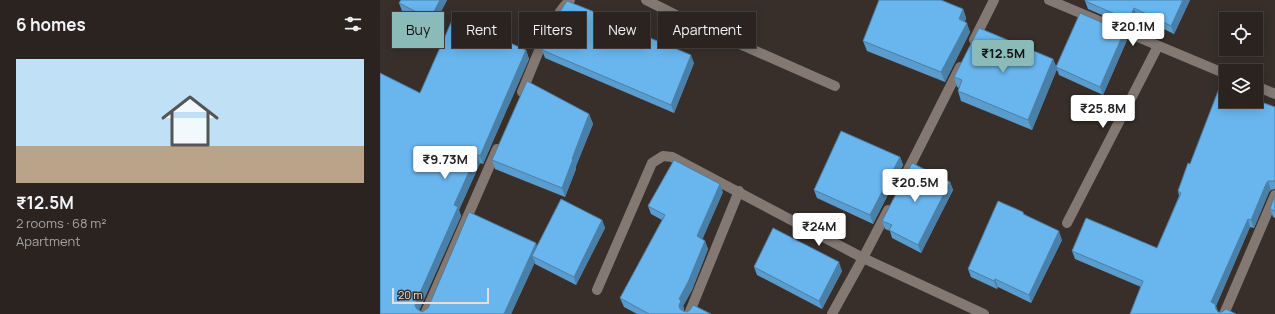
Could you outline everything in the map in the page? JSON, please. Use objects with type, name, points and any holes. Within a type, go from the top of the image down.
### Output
[{"type":"street","points":[[517,104],[552,24],[570,0]]},
{"type":"street","points":[[646,0],[690,22],[835,86]]},
{"type":"street","points":[[902,182],[994,0]]},
{"type":"street","points":[[1049,0],[1219,71]]},
{"type":"street","points":[[1067,223],[1158,46]]},
{"type":"street","points":[[1263,89],[1275,94]]},
{"type":"street","points":[[425,314],[501,140]]},
{"type":"street","points":[[597,290],[652,163],[663,156],[672,157],[739,191],[863,258],[984,314]]},
{"type":"street","points":[[689,314],[739,191]]},
{"type":"street","points":[[1226,313],[1275,195]]},
{"type":"street","points":[[832,314],[892,203]]},
{"type":"building","points":[[401,0],[440,0],[434,12],[416,12],[399,3]]},
{"type":"building","points":[[879,0],[941,0],[963,9],[959,19],[967,23],[941,72],[863,41]]},
{"type":"building","points":[[1085,0],[1183,0],[1171,26],[1134,8],[1129,20]]},
{"type":"building","points":[[567,1],[594,12],[594,48],[650,48],[650,38],[658,41],[658,48],[674,48],[691,55],[671,105],[542,50],[543,48],[586,48],[586,12],[560,12]]},
{"type":"building","points":[[1080,13],[1124,32],[1100,87],[1056,67]]},
{"type":"building","points":[[452,20],[452,48],[511,48],[511,43],[526,50],[480,156],[477,154],[454,205],[458,207],[415,306],[422,312],[428,308],[469,212],[536,243],[504,314],[380,314],[380,73],[420,93],[440,48],[444,48],[444,38]]},
{"type":"building","points":[[979,28],[1053,59],[1028,120],[958,91],[962,80],[954,77]]},
{"type":"building","points":[[527,81],[589,114],[562,188],[492,160]]},
{"type":"building","points":[[1219,89],[1219,108],[1263,108],[1263,103],[1275,107],[1275,181],[1268,181],[1266,184],[1251,220],[1248,219],[1211,302],[1215,304],[1218,312],[1222,312],[1226,309],[1236,314],[1130,314],[1143,281],[1072,251],[1086,218],[1157,248],[1181,193],[1178,191],[1188,163],[1190,164]]},
{"type":"building","points":[[841,131],[900,157],[870,215],[814,190]]},
{"type":"building","points":[[674,160],[720,184],[697,236],[705,241],[688,282],[679,299],[681,300],[679,306],[680,309],[683,311],[687,312],[693,305],[711,314],[649,314],[620,298],[665,215],[648,206]]},
{"type":"building","points":[[912,163],[950,182],[918,245],[889,230],[892,225],[882,221]]},
{"type":"building","points":[[1275,195],[1275,211],[1270,209]]},
{"type":"building","points":[[561,199],[602,220],[574,277],[532,256]]},
{"type":"building","points":[[998,201],[1059,231],[1029,295],[995,279],[994,281],[968,269]]},
{"type":"building","points":[[773,228],[839,262],[819,301],[754,267]]}]
